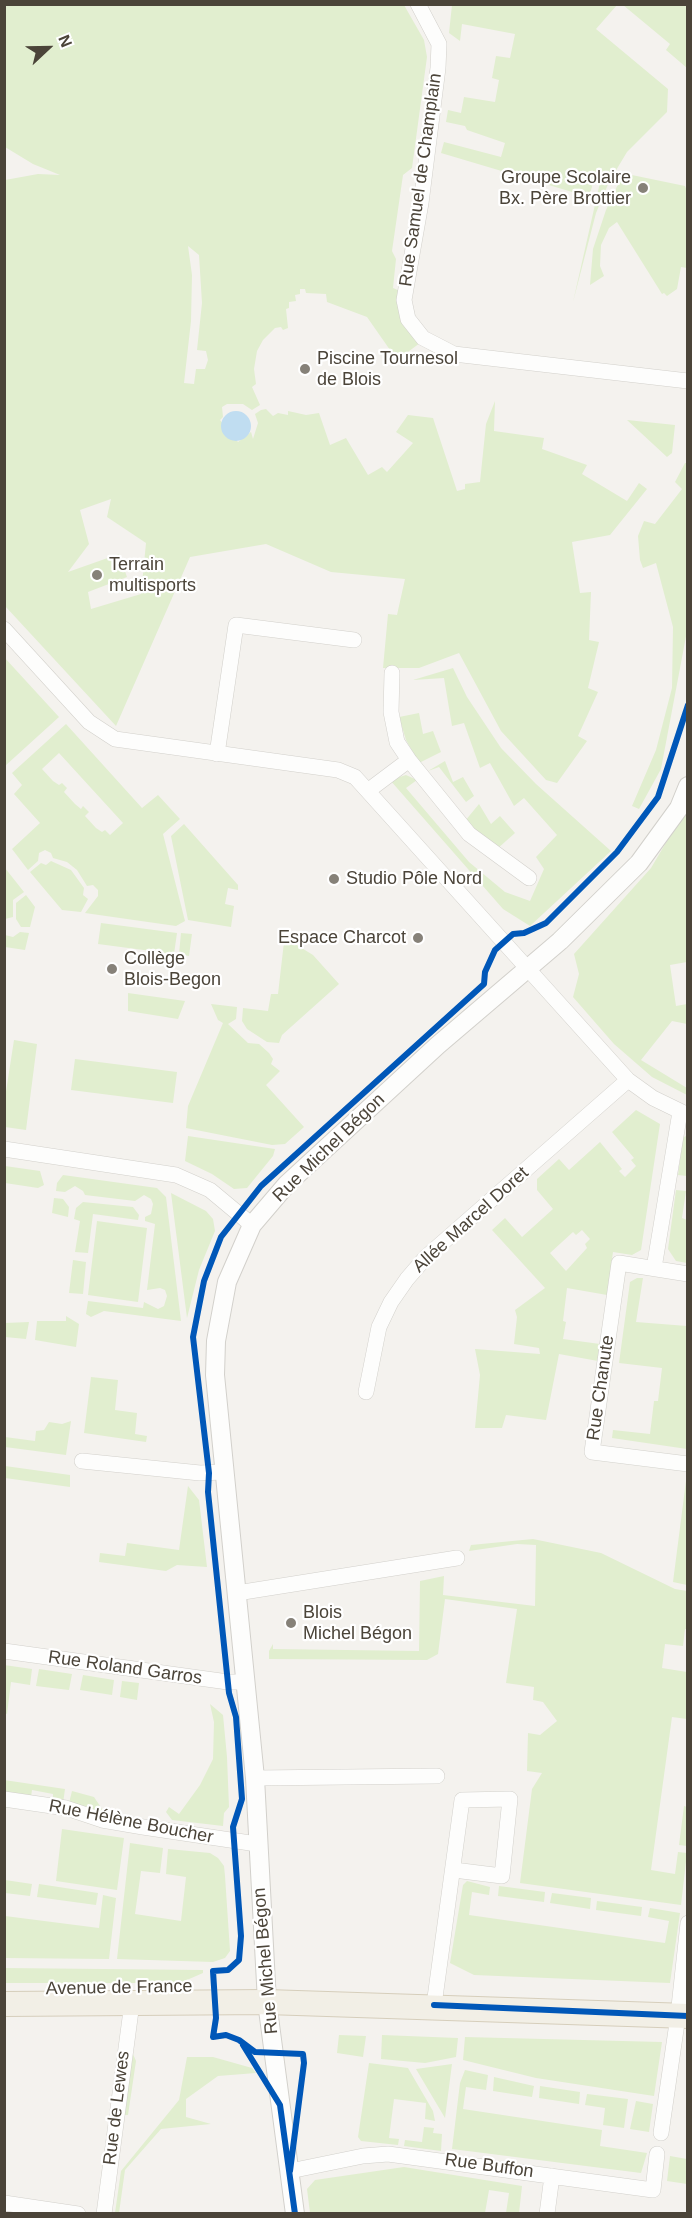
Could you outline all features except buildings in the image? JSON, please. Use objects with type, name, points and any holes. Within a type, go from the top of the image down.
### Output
[{"type":"main road","name":"Avenue de France","points":[[4,1989],[228,1987],[267,2002]]},
{"type":"main road","name":"Avenue de France","points":[[4,2004],[267,2002],[434,2005],[683,2016]]},
{"type":"street","name":"Rue Samuel de Champlain","points":[[418,4],[439,44],[421,203],[404,300],[408,319],[423,338],[454,354],[687,381]]},
{"type":"street","points":[[217,754],[236,624],[354,639]]},
{"type":"street","points":[[4,629],[101,732],[115,739],[338,770],[355,777],[369,790],[628,1080],[684,1114],[654,1268],[687,1274]]},
{"type":"street","points":[[392,673],[391,712],[398,742],[408,760],[470,834],[498,858],[529,878]]},
{"type":"street","points":[[369,790],[408,760]]},
{"type":"street","name":"Rue Michel Bégon","points":[[295,2214],[267,2002],[255,1778],[215,1375],[216,1341],[227,1282],[252,1225],[287,1184],[438,1045],[560,941],[639,863],[679,808],[687,786]]},
{"type":"street","name":"Allée Marcel Doret","points":[[366,1392],[379,1327],[390,1302],[407,1279],[426,1257],[628,1080]]},
{"type":"street","points":[[4,1149],[176,1175],[210,1190],[252,1225]]},
{"type":"street","name":"Rue Chanute","points":[[654,1268],[619,1263],[592,1452],[687,1464]]},
{"type":"street","points":[[82,1461],[200,1473],[223,1473]]},
{"type":"street","points":[[237,1593],[457,1558]]},
{"type":"street","name":"Rue Roland Garros","points":[[4,1651],[221,1682],[246,1683]]},
{"type":"street","points":[[255,1778],[437,1776]]},
{"type":"street","name":"Rue Hélène Boucher","points":[[4,1799],[66,1808],[122,1824],[257,1844]]},
{"type":"street","points":[[434,2005],[462,1800],[510,1799],[502,1876],[454,1870]]},
{"type":"street","points":[[660,2133],[683,2016],[687,1923]]},
{"type":"street","name":"Rue de Lewes","points":[[104,2214],[132,2003]]},
{"type":"street","name":"Rue Buffon","points":[[290,2171],[363,2156],[388,2154],[653,2190],[657,2154]]},
{"type":"street","points":[[547,2214],[552,2176]]},
{"type":"street","points":[[4,2203],[78,2214]]},
{"type":"green space","points":[[4,5],[404,5],[424,40],[427,57],[412,168],[403,175],[392,251],[396,259],[393,288],[400,291],[420,343],[397,360],[367,317],[327,302],[326,294],[306,293],[305,289],[300,289],[300,294],[295,295],[296,301],[289,302],[289,308],[286,309],[288,328],[283,330],[281,327],[275,328],[263,340],[257,351],[254,369],[256,384],[252,387],[260,405],[252,410],[243,404],[227,404],[222,407],[223,417],[220,420],[238,442],[251,432],[253,439],[258,423],[255,414],[261,410],[266,409],[273,416],[278,413],[288,415],[288,411],[306,415],[319,413],[330,445],[346,438],[368,475],[382,467],[387,472],[413,443],[396,432],[408,415],[433,418],[457,491],[465,489],[465,484],[480,482],[486,424],[495,401],[494,431],[544,438],[542,449],[587,465],[582,474],[627,501],[639,483],[647,489],[610,535],[572,542],[580,593],[591,592],[589,640],[599,642],[588,688],[598,692],[578,736],[587,741],[557,783],[546,780],[501,731],[459,653],[419,668],[383,668],[388,614],[397,615],[405,579],[331,572],[266,544],[190,557],[116,726],[5,606],[5,180],[38,174],[60,175],[33,164],[5,147]],"holes":[[[188,246],[199,255],[202,303],[197,350],[206,351],[208,360],[205,369],[196,369],[194,384],[184,383],[191,321],[192,275]],[[111,499],[107,517],[146,543],[141,594],[91,609],[88,592],[127,577],[119,554],[68,572],[89,544],[80,510]]]},
{"type":"green space","points":[[452,5],[617,5],[596,29],[668,89],[667,112],[627,152],[609,182],[596,213],[573,302],[601,178],[595,176],[589,197],[441,153],[444,142],[501,157],[505,143],[467,130],[465,126],[446,122],[448,110],[461,113],[464,97],[495,102],[499,80],[492,78],[496,56],[510,58],[515,34],[462,24],[460,41],[449,33]]},
{"type":"green space","points":[[623,5],[687,5],[687,68],[666,50],[670,44]]},
{"type":"green space","points":[[627,174],[685,186],[687,191],[687,268],[681,267],[677,289],[667,296],[662,294],[617,222],[609,228],[601,245],[600,266],[604,276],[590,285],[593,249],[606,210],[620,180]]},
{"type":"green space","points":[[627,420],[675,425],[672,453],[667,457]]},
{"type":"green space","points":[[685,463],[688,463],[687,631],[661,769],[639,809],[632,806],[656,750],[672,688],[673,627],[656,563],[643,568],[638,536],[644,521],[655,524],[682,489],[675,482]]},
{"type":"green space","points":[[4,657],[59,717],[5,766],[4,766]]},
{"type":"green space","points":[[453,668],[467,697],[501,748],[536,784],[611,851],[530,926],[503,909],[390,780],[406,775],[417,780],[406,788],[469,862],[505,892],[530,901],[544,869],[536,857],[557,835],[524,798],[514,806],[490,763],[480,768],[464,723],[452,726],[444,678],[413,680]]},
{"type":"green space","points":[[419,713],[423,734],[433,731],[441,752],[419,763],[406,740],[399,717]]},
{"type":"green space","points":[[66,724],[142,808],[158,795],[180,819],[163,834],[185,921],[176,926],[85,913],[98,896],[98,890],[93,885],[87,886],[77,870],[67,862],[53,858],[51,853],[45,850],[39,853],[38,861],[28,870],[12,849],[40,823],[14,794],[22,785],[12,773]],"holes":[[[59,753],[123,823],[110,835],[105,830],[102,832],[85,816],[89,812],[83,806],[81,809],[64,792],[67,788],[62,783],[59,785],[53,781],[42,769]]]},
{"type":"green space","points":[[445,761],[453,782],[463,777],[474,796],[466,802],[439,767],[428,771]]},
{"type":"green space","points":[[479,804],[491,824],[500,816],[515,833],[497,849],[465,821]]},
{"type":"green space","points":[[687,807],[687,962],[670,965],[676,1006],[687,1004],[687,1024],[672,1021],[641,1060],[687,1088],[687,1095],[652,1077],[614,1044],[573,997],[579,974],[574,954],[651,868]]},
{"type":"green space","points":[[184,824],[238,885],[238,890],[228,888],[225,904],[234,906],[231,927],[188,920],[171,836]]},
{"type":"green space","points":[[51,861],[71,870],[84,888],[83,895],[88,899],[81,912],[62,910],[30,872],[41,863],[46,865]]},
{"type":"green space","points":[[5,868],[24,892],[13,900],[13,917],[5,919]]},
{"type":"green space","points":[[26,895],[35,907],[30,927],[21,927],[16,919],[16,903]]},
{"type":"green space","points":[[101,923],[177,933],[174,954],[98,944]]},
{"type":"green space","points":[[20,932],[29,933],[25,950],[5,947],[5,935],[13,937]]},
{"type":"green space","points":[[181,933],[192,934],[189,956],[179,954]]},
{"type":"green space","points":[[287,939],[313,955],[339,984],[282,1035],[279,1043],[267,1042],[247,1029],[242,1021],[243,1008],[268,1011],[271,994],[278,994],[284,942]]},
{"type":"green space","points":[[128,993],[185,1001],[178,1019],[128,1011]]},
{"type":"green space","points":[[211,1004],[237,1007],[236,1019],[228,1024],[248,1043],[259,1044],[269,1053],[273,1059],[271,1064],[280,1071],[266,1085],[304,1127],[285,1144],[272,1145],[186,1128],[188,1106],[223,1023],[218,1020]]},
{"type":"green space","points":[[14,1040],[37,1044],[26,1130],[5,1127],[5,1098]]},
{"type":"green space","points":[[75,1059],[177,1072],[173,1103],[71,1090]]},
{"type":"green space","points":[[636,1110],[660,1124],[641,1250],[632,1255],[613,1252],[607,1295],[567,1288],[563,1339],[600,1344],[598,1361],[559,1354],[546,1420],[506,1415],[502,1428],[475,1428],[480,1375],[475,1349],[540,1354],[539,1348],[514,1344],[517,1317],[515,1310],[545,1288],[492,1230],[505,1218],[522,1237],[553,1209],[537,1190],[537,1179],[559,1159],[569,1170],[600,1142],[622,1169],[619,1171],[625,1177],[636,1166],[631,1160],[634,1158],[612,1132]],"holes":[[[582,1230],[590,1239],[585,1244],[587,1248],[566,1271],[550,1253],[573,1232],[576,1235]]]},
{"type":"green space","points":[[188,1136],[275,1149],[273,1156],[247,1188],[234,1189],[212,1174],[185,1161]]},
{"type":"green space","points":[[687,1136],[687,1176],[678,1175],[683,1137]]},
{"type":"green space","points":[[5,1166],[40,1171],[44,1185],[38,1188],[5,1183]]},
{"type":"green space","points":[[63,1175],[157,1188],[166,1197],[181,1321],[104,1311],[91,1317],[86,1314],[88,1301],[143,1308],[144,1302],[158,1309],[164,1306],[167,1296],[165,1290],[160,1288],[147,1290],[155,1224],[145,1221],[145,1217],[151,1214],[153,1204],[151,1199],[144,1195],[135,1201],[85,1195],[75,1186],[65,1192],[56,1191],[57,1183]]},
{"type":"green space","points":[[676,1190],[686,1191],[682,1218],[687,1220],[687,1263],[676,1261],[668,1249]]},
{"type":"green space","points":[[171,1193],[206,1211],[213,1219],[215,1231],[199,1270],[187,1318]]},
{"type":"green space","points":[[54,1198],[63,1199],[69,1207],[68,1217],[52,1213]]},
{"type":"green space","points":[[83,1202],[133,1207],[139,1215],[138,1220],[93,1214],[88,1253],[75,1252],[80,1221],[74,1219],[76,1208]]},
{"type":"green space","points":[[97,1221],[147,1228],[138,1302],[88,1295]]},
{"type":"green space","points":[[73,1260],[86,1262],[83,1294],[69,1293]]},
{"type":"green space","points":[[643,1278],[636,1322],[687,1326],[687,1449],[612,1438],[613,1430],[650,1434],[654,1401],[658,1401],[662,1368],[619,1363],[630,1282]]},
{"type":"green space","points":[[66,1316],[79,1324],[76,1347],[35,1340],[37,1321],[66,1321]]},
{"type":"green space","points":[[29,1322],[26,1339],[5,1337],[5,1323]]},
{"type":"green space","points":[[91,1377],[118,1380],[115,1410],[137,1413],[135,1434],[147,1436],[146,1442],[84,1433]]},
{"type":"green space","points":[[71,1421],[66,1455],[5,1447],[5,1437],[35,1441],[36,1431],[44,1430],[49,1422],[62,1424]]},
{"type":"green space","points":[[5,1466],[70,1475],[70,1487],[5,1478]]},
{"type":"green space","points":[[687,1473],[687,1585],[673,1582]]},
{"type":"green space","points":[[188,1486],[199,1500],[207,1567],[177,1565],[166,1571],[99,1562],[100,1553],[125,1556],[127,1543],[179,1550]]},
{"type":"green space","points":[[533,1539],[601,1553],[675,1589],[687,1591],[687,1629],[685,1629],[683,1646],[665,1644],[662,1668],[687,1672],[687,1719],[672,1717],[651,1870],[675,1874],[678,1852],[687,1853],[681,1905],[520,1883],[532,1789],[542,1773],[527,1771],[528,1733],[540,1735],[557,1721],[543,1702],[533,1700],[534,1687],[506,1683],[517,1609],[445,1599],[438,1654],[427,1660],[269,1659],[269,1651],[273,1644],[273,1649],[419,1651],[420,1581],[444,1576],[443,1595],[535,1606],[536,1545],[517,1544],[469,1551],[471,1545]]},
{"type":"green space","points":[[4,1665],[32,1669],[30,1685],[11,1682],[7,1714],[5,1713]]},
{"type":"green space","points":[[39,1669],[72,1674],[69,1690],[36,1686]]},
{"type":"green space","points":[[83,1675],[114,1680],[112,1695],[80,1690]]},
{"type":"green space","points":[[122,1681],[139,1683],[137,1700],[120,1697]]},
{"type":"green space","points":[[210,1704],[223,1715],[229,1807],[224,1813],[223,1826],[172,1820],[166,1812],[169,1807],[179,1814],[200,1785],[213,1759],[214,1722]]},
{"type":"green space","points":[[4,1780],[65,1789],[63,1803],[53,1800],[53,1794],[32,1790],[31,1797],[5,1794]]},
{"type":"green space","points":[[72,1791],[94,1797],[106,1815],[69,1803]]},
{"type":"green space","points":[[684,1806],[687,1807],[687,1846],[679,1845]]},
{"type":"green space","points":[[62,1829],[124,1838],[117,1890],[56,1881]]},
{"type":"green space","points":[[130,1843],[163,1848],[160,1873],[141,1871],[135,1914],[181,1921],[186,1877],[166,1874],[168,1849],[210,1853],[218,1858],[224,1866],[225,1876],[230,1951],[225,1958],[213,1962],[117,1959]]},
{"type":"green space","points":[[5,1880],[32,1884],[30,1896],[5,1893]]},
{"type":"green space","points":[[467,1881],[490,1887],[489,1895],[472,1892],[469,1915],[665,1943],[669,1921],[648,1917],[650,1908],[680,1913],[670,1983],[474,1975],[450,1963],[463,1885]]},
{"type":"green space","points":[[39,1884],[98,1893],[96,1905],[37,1897]]},
{"type":"green space","points":[[499,1886],[545,1892],[544,1902],[498,1896]]},
{"type":"green space","points":[[552,1893],[591,1898],[590,1909],[550,1903]]},
{"type":"green space","points":[[103,1895],[116,1898],[109,1959],[5,1958],[5,1916],[99,1928]]},
{"type":"green space","points":[[597,1901],[642,1907],[641,1916],[596,1910]]},
{"type":"green space","points":[[5,1968],[203,1970],[203,1973],[180,1983],[5,1983]]},
{"type":"green space","points":[[339,2035],[366,2036],[363,2057],[337,2053]]},
{"type":"green space","points":[[382,2035],[458,2038],[456,2057],[425,2063],[381,2059]]},
{"type":"green space","points":[[465,2037],[662,2042],[654,2096],[536,2078],[463,2060]]},
{"type":"green space","points":[[133,2054],[136,2061],[128,2115],[124,2115]]},
{"type":"green space","points":[[187,2057],[213,2057],[252,2068],[256,2073],[218,2076],[186,2099],[186,2117],[211,2124],[161,2129],[125,2170],[119,2213],[115,2213],[121,2171],[179,2100]]},
{"type":"green space","points":[[369,2063],[408,2068],[433,2111],[435,2121],[425,2119],[426,2103],[394,2099],[389,2138],[399,2139],[398,2145],[361,2141],[358,2137]]},
{"type":"green space","points":[[452,2064],[445,2118],[416,2069]]},
{"type":"green space","points":[[465,2070],[488,2075],[486,2090],[466,2087],[463,2109],[602,2130],[600,2146],[647,2153],[641,2173],[452,2149],[460,2083]]},
{"type":"green space","points":[[494,2077],[534,2086],[532,2097],[493,2091]]},
{"type":"green space","points":[[540,2086],[580,2092],[579,2104],[539,2098]]},
{"type":"green space","points":[[587,2094],[628,2099],[624,2128],[603,2125],[605,2108],[585,2105]]},
{"type":"green space","points":[[636,2101],[653,2104],[649,2132],[630,2129]]},
{"type":"green space","points":[[424,2127],[434,2128],[433,2133],[442,2134],[441,2151],[404,2146],[405,2140],[422,2142]]},
{"type":"green space","points":[[670,2156],[687,2159],[687,2184],[667,2181]]},
{"type":"green space","points":[[404,2167],[522,2186],[519,2213],[506,2213],[509,2193],[489,2190],[485,2213],[310,2213],[307,2189],[315,2180]]},
{"type":"water","points":[[236,411],[247,415],[251,426],[247,437],[236,441],[225,437],[221,426],[225,415]]},
{"type":"cycle path","points":[[290,2171],[304,2063],[303,2054],[255,2052],[239,2040],[226,2035],[213,2037],[216,2018],[213,1971],[228,1970],[239,1960],[241,1936],[233,1827],[242,1799],[236,1717],[229,1693],[208,1492],[209,1473],[193,1337],[204,1281],[221,1237],[261,1186],[484,984],[485,972],[495,950],[513,934],[524,933],[546,923],[617,852],[658,797],[688,705]]},
{"type":"cycle path","points":[[434,2005],[688,2016]]},
{"type":"cycle path","points":[[243,2045],[280,2105],[295,2214]]},
{"type":"place","name":"Groupe Scolaire Bx. Père Brottier","points":[[643,188]]},
{"type":"place","name":"Piscine Tournesol de Blois","points":[[305,369]]},
{"type":"place","name":"Terrain multisports","points":[[97,575]]},
{"type":"place","name":"Studio Pôle Nord","points":[[334,879]]},
{"type":"place","name":"Espace Charcot","points":[[418,938]]},
{"type":"place","name":"Collège Blois-Begon","points":[[112,969]]},
{"type":"place","name":"Blois Michel Bégon","points":[[291,1623]]}]
